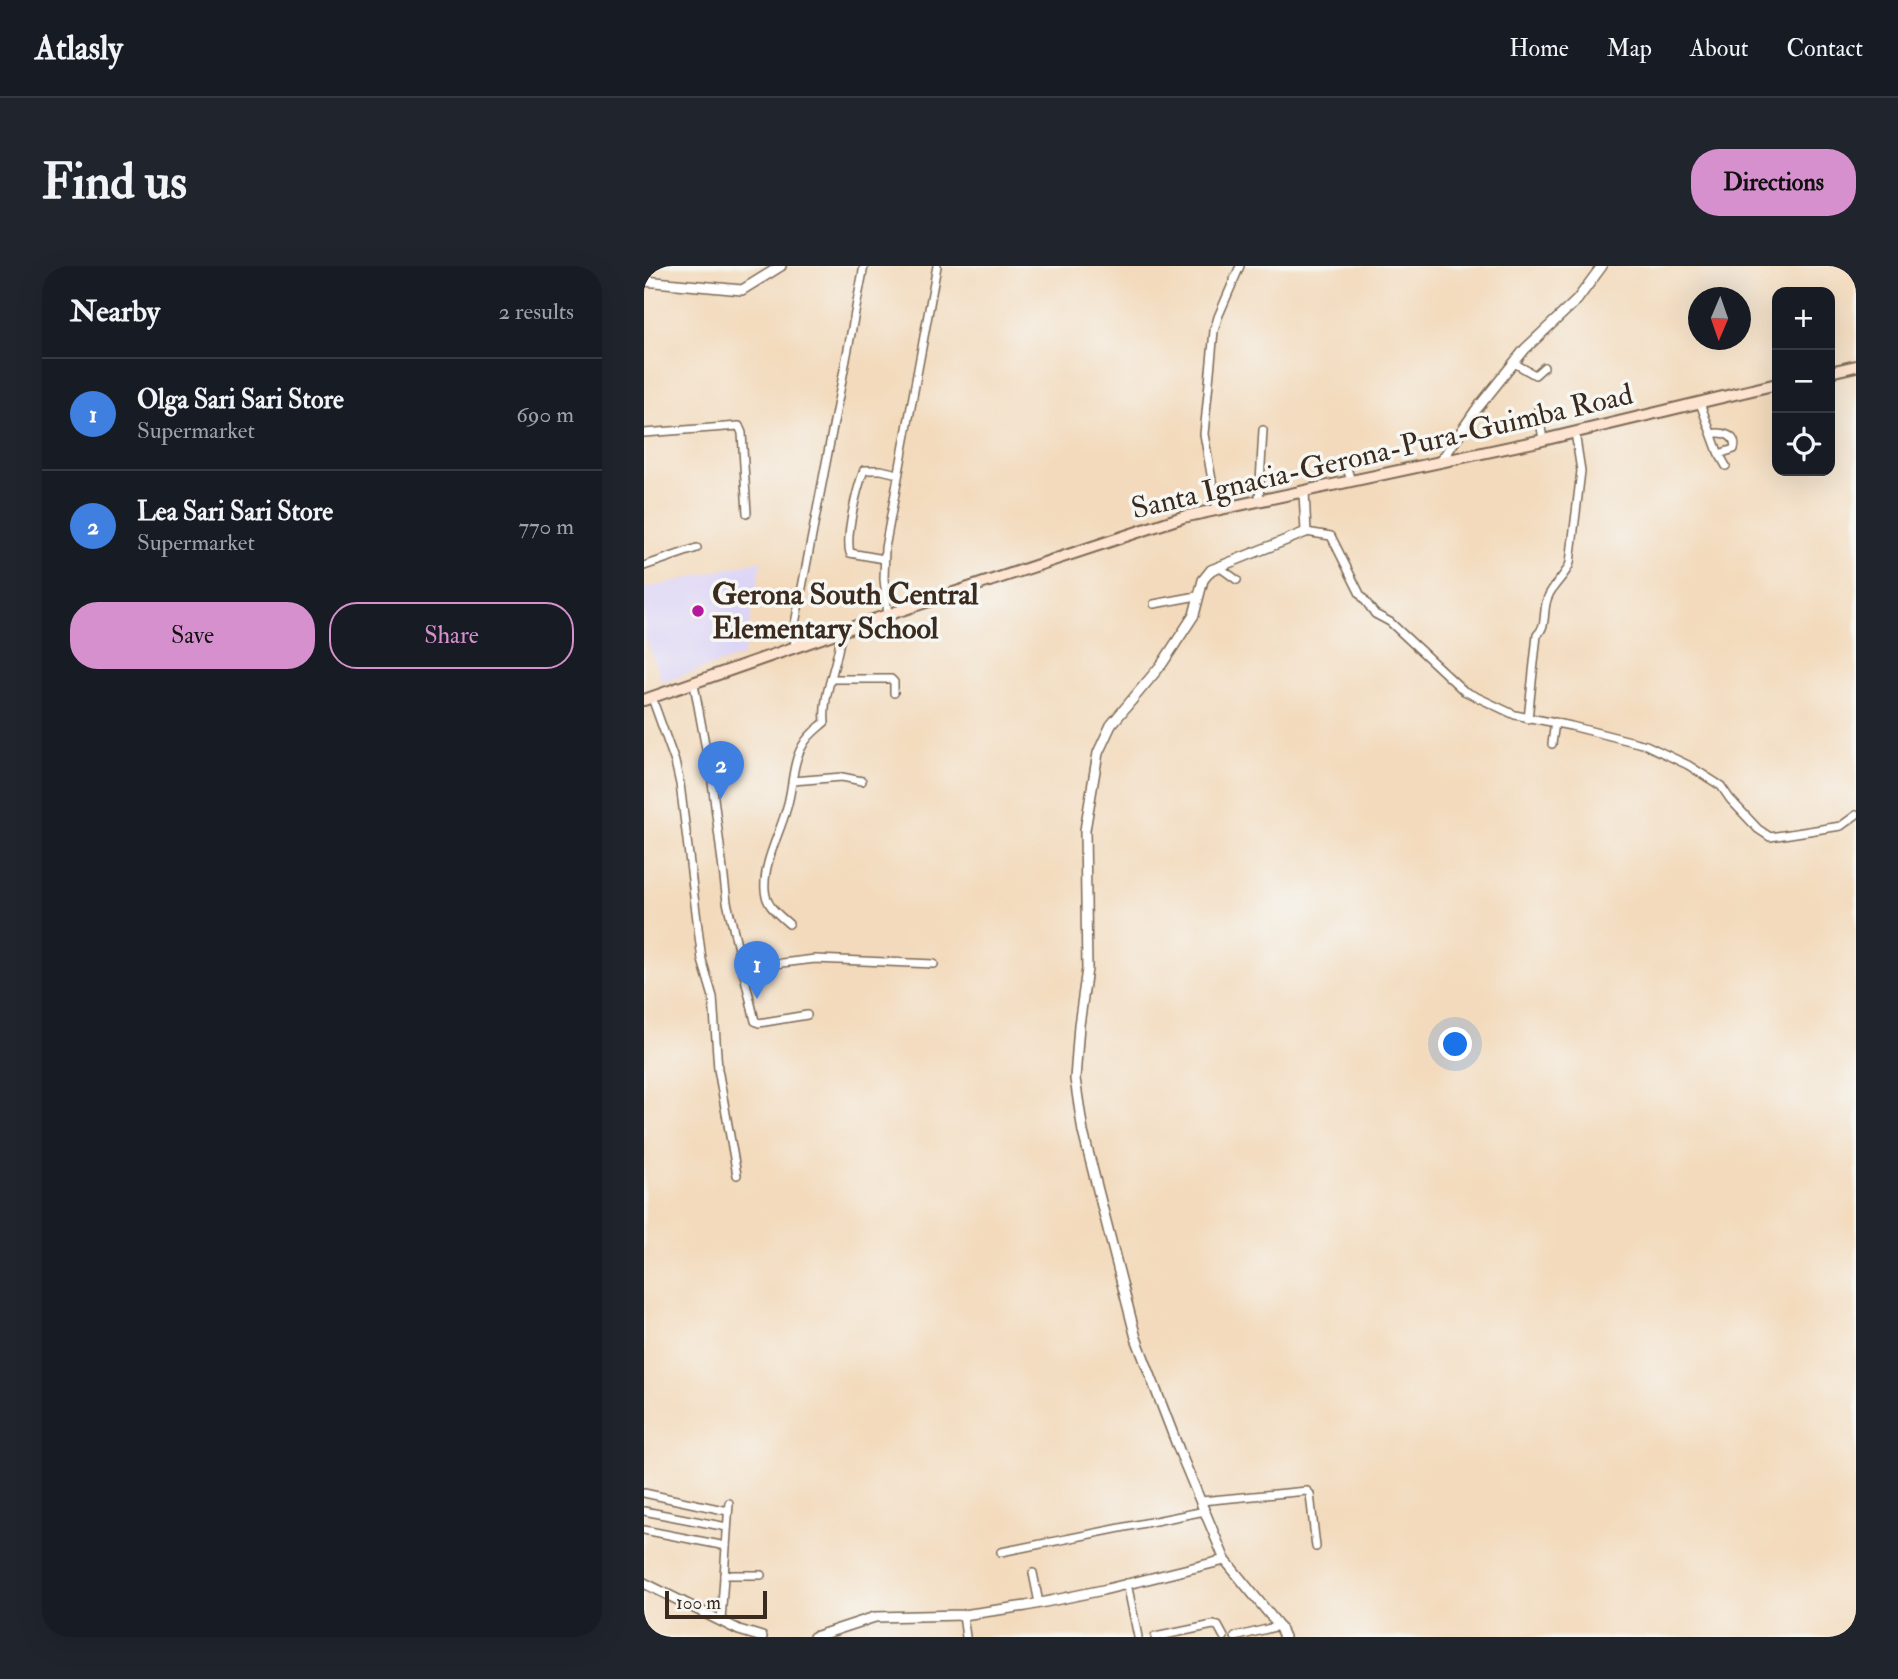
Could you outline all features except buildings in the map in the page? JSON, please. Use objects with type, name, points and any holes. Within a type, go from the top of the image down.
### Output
[{"type":"main road","points":[[1835,371],[1856,366]]},
{"type":"main road","name":"Santa Ignacia-Gerona-Pura-Guimba Road","points":[[648,699],[1157,524],[1543,440],[1772,385]]},
{"type":"street","points":[[644,281],[742,290],[781,266]]},
{"type":"street","points":[[795,648],[794,629],[864,266]]},
{"type":"street","points":[[888,615],[884,559],[937,266]]},
{"type":"street","points":[[1217,509],[1205,447],[1204,419],[1214,331],[1240,266]]},
{"type":"street","points":[[1441,461],[1476,410],[1525,349],[1577,300],[1602,266]]},
{"type":"street","points":[[1514,363],[1535,375],[1544,367]]},
{"type":"street","points":[[1700,403],[1726,466]]},
{"type":"street","points":[[1538,408],[1543,440]]},
{"type":"street","points":[[644,433],[739,426],[742,433],[747,513]]},
{"type":"street","points":[[1259,500],[1263,430]]},
{"type":"street","points":[[1528,719],[1537,635],[1542,630],[1546,600],[1569,569],[1570,563],[1581,471],[1575,432]]},
{"type":"street","points":[[1712,434],[1723,432],[1735,443],[1734,449],[1719,454]]},
{"type":"street","points":[[1346,465],[1351,481]]},
{"type":"street","points":[[884,559],[850,553],[853,517],[864,470],[898,474]]},
{"type":"street","points":[[1304,492],[1306,532]]},
{"type":"street","points":[[1284,1637],[1279,1626],[1225,1559],[1136,1338],[1083,1132],[1075,1079],[1087,969],[1085,830],[1098,753],[1111,724],[1162,664],[1194,615],[1197,596],[1206,575],[1219,567],[1306,532],[1331,536],[1360,594],[1375,614],[1390,622],[1465,691],[1515,715],[1555,722],[1646,745],[1688,765],[1721,786],[1749,819],[1770,837],[1841,826],[1856,815]]},
{"type":"street","points":[[644,566],[697,548]]},
{"type":"street","points":[[1219,567],[1237,580]]},
{"type":"street","points":[[1154,604],[1197,596]]},
{"type":"street","points":[[789,924],[770,906],[765,890],[769,860],[788,806],[802,746],[812,731],[825,722],[824,714],[841,632]]},
{"type":"street","points":[[831,679],[891,679],[894,682],[894,694]]},
{"type":"street","points":[[694,684],[712,782],[727,902],[755,1021],[759,1023],[807,1015]]},
{"type":"street","points":[[648,699],[675,762],[680,784],[702,960],[713,997],[718,1069],[737,1175]]},
{"type":"street","points":[[1552,744],[1555,722]]},
{"type":"street","points":[[793,782],[842,777],[862,780]]},
{"type":"street","points":[[743,973],[782,963],[815,959],[934,964]]},
{"type":"street","points":[[1001,1552],[1203,1506],[1307,1492],[1310,1494],[1316,1547]]},
{"type":"street","points":[[644,1493],[729,1507],[721,1621]]},
{"type":"street","points":[[644,1511],[727,1527]]},
{"type":"street","points":[[644,1530],[726,1546]]},
{"type":"street","points":[[814,1637],[876,1617],[963,1615],[1039,1603],[1225,1559]]},
{"type":"street","points":[[1033,1573],[1039,1603]]},
{"type":"street","points":[[724,1575],[761,1576]]},
{"type":"street","points":[[644,1583],[721,1621],[762,1637]]},
{"type":"street","points":[[1126,1583],[1138,1637]]},
{"type":"street","points":[[963,1615],[966,1637]]},
{"type":"street","points":[[1155,1637],[1213,1625],[1219,1626],[1224,1637]]},
{"type":"street","points":[[1235,1637],[1279,1626]]},
{"type":"shaded area","name":"Gerona South Central Elementary School","points":[[762,560],[743,656],[662,682],[644,633],[644,589]]},
{"type":"place","name":"Gerona South Central Elementary School","points":[[698,611]]},
{"type":"place","name":"Lea Sari Sari Store","points":[[721,799]]},
{"type":"place","name":"Olga Sari Sari Store","points":[[757,999]]}]
